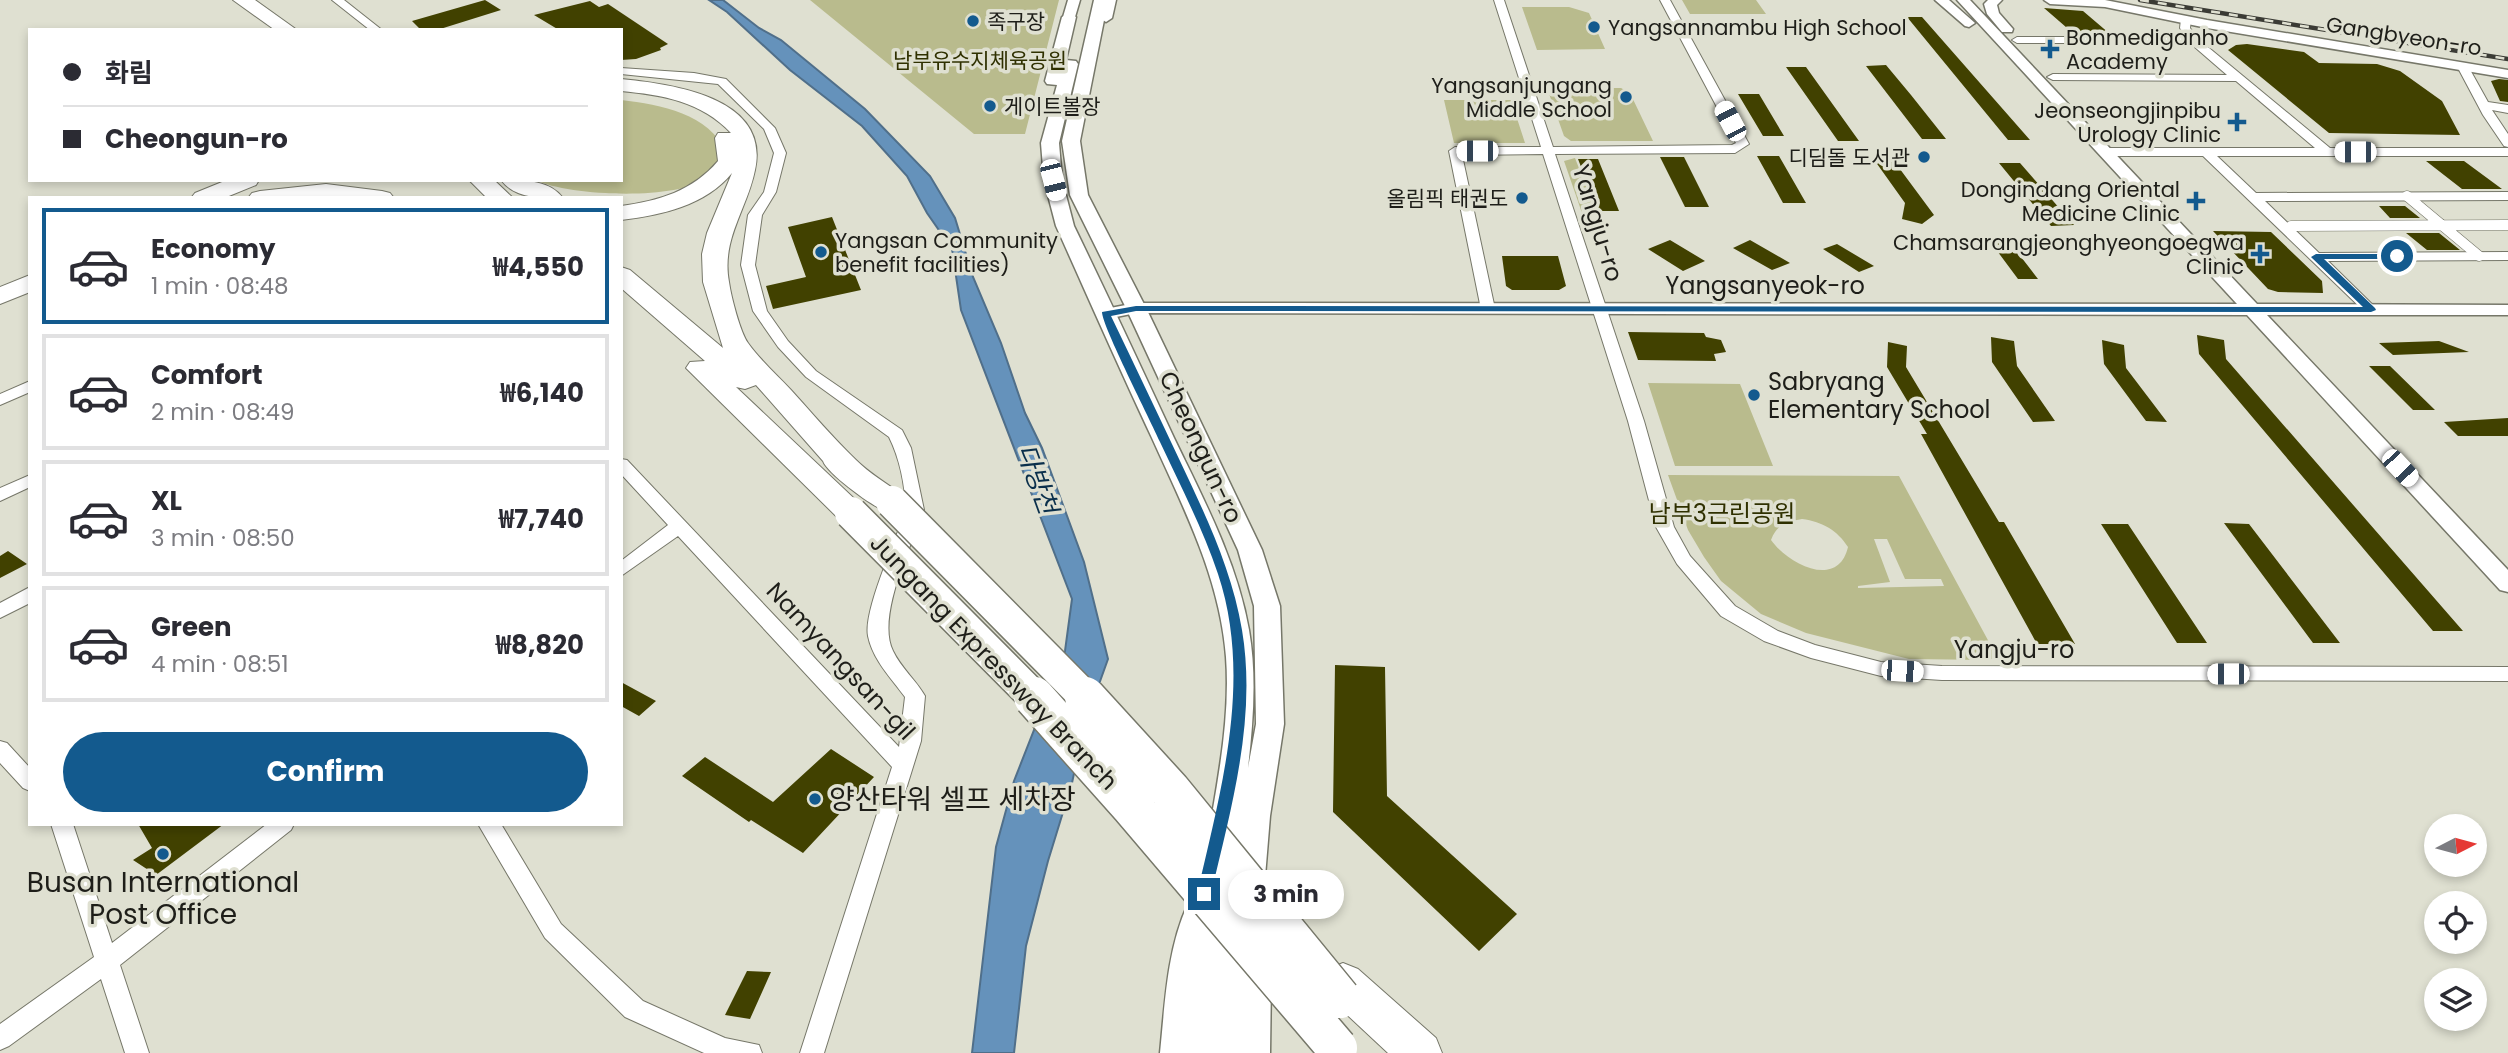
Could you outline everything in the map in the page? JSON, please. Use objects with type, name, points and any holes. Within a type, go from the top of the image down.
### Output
[{"type":"highway","points":[[241,0],[264,28]]},
{"type":"highway","points":[[241,0],[285,28]]},
{"type":"highway","points":[[269,0],[308,28]]},
{"type":"highway","points":[[623,85],[653,88],[697,98],[729,118],[742,132],[746,150],[744,171],[719,233],[715,254],[716,282],[733,343],[852,475]]},
{"type":"highway","points":[[623,93],[664,98],[704,113],[718,122],[728,142],[729,153],[729,162],[722,172],[715,181],[701,190],[672,203],[623,213]]},
{"type":"highway","points":[[190,196],[208,182]]},
{"type":"highway","points":[[207,196],[243,182]]},
{"type":"highway","points":[[231,196],[264,182]]},
{"type":"highway","points":[[482,182],[499,196]]},
{"type":"highway","points":[[512,182],[527,196]]},
{"type":"highway","points":[[515,182],[546,196]]},
{"type":"highway","points":[[279,196],[326,191],[366,196]]},
{"type":"highway","points":[[0,281],[28,269]]},
{"type":"highway","name":"Jungang Expressway Branch","points":[[623,277],[852,475],[892,502],[1071,682],[1170,790],[1237,872],[1341,990]]},
{"type":"highway","points":[[0,296],[28,284]]},
{"type":"highway","name":"Jungang Expressway Branch","points":[[623,299],[664,332],[851,513],[1034,697],[1339,1051]]},
{"type":"highway","points":[[623,306],[664,332]]},
{"type":"highway","points":[[1341,990],[1388,1053]]},
{"type":"highway","points":[[1341,990],[1420,1053]]},
{"type":"main road","points":[[1072,93],[1085,0]]},
{"type":"main road","points":[[1072,93],[1101,0]]},
{"type":"main road","points":[[1055,124],[1050,96],[1069,17]]},
{"type":"main road","points":[[1075,120],[1091,94],[1106,18]]},
{"type":"main road","name":"Cheongun-ro","points":[[1072,93],[1075,120],[1071,141],[1079,195],[1136,308],[1250,550],[1267,606],[1270,723],[1255,816],[1233,1053]]},
{"type":"main road","name":"Cheongun-ro","points":[[1072,93],[1055,124],[1049,143],[1053,180],[1062,215],[1201,519],[1224,576],[1236,632],[1239,695],[1233,770],[1210,927],[1202,1053]]},
{"type":"main road","name":"Cheongun-ro","points":[[1177,1053],[1186,968],[1233,770]]},
{"type":"main road","name":"Cheongun-ro","points":[[1253,1053],[1255,816]]},
{"type":"street","points":[[337,0],[374,28]]},
{"type":"street","points":[[1069,17],[1073,0]]},
{"type":"street","points":[[1106,18],[1110,0]]},
{"type":"street","name":"Yangju-ro","points":[[1499,0],[1550,150],[1642,442],[1665,527],[1683,560],[1728,611],[1771,636],[1811,651],[1881,670],[1942,673],[2508,674]]},
{"type":"street","points":[[1488,309],[1455,151],[1735,149],[1743,144],[1665,0]]},
{"type":"street","points":[[1941,0],[1960,15],[2048,102],[2077,122]]},
{"type":"street","points":[[1963,0],[2052,85],[2238,78]]},
{"type":"street","points":[[1996,0],[1990,5],[1993,14],[2017,40],[2077,122],[2508,584]]},
{"type":"street","points":[[2050,0],[2113,5]]},
{"type":"street","name":"Gangbyeon-ro","points":[[2086,0],[2508,74]]},
{"type":"street","points":[[2186,19],[2185,28],[2193,40],[2327,152]]},
{"type":"street","points":[[2017,40],[2193,40]]},
{"type":"street","points":[[2464,68],[2508,143]]},
{"type":"street","points":[[623,71],[694,76],[722,81],[769,128],[780,153],[771,192],[755,215],[748,265],[760,311],[783,344],[811,374],[890,429],[896,434],[903,448],[915,510],[879,612],[877,635],[885,656],[915,696],[911,741],[903,765]]},
{"type":"street","points":[[2484,105],[2508,109]]},
{"type":"street","points":[[2105,152],[2508,152]]},
{"type":"street","points":[[2206,152],[2371,310]]},
{"type":"street","points":[[2407,196],[2479,256]]},
{"type":"street","points":[[2253,197],[2508,196]]},
{"type":"street","points":[[2291,226],[2508,225]]},
{"type":"street","points":[[2316,257],[2508,256]]},
{"type":"street","name":"Yangsanyeok-ro","points":[[1106,314],[1136,308],[2508,310]]},
{"type":"street","points":[[0,400],[28,387]]},
{"type":"street","name":"Namyangsan-gil","points":[[623,466],[903,765],[812,1053]]},
{"type":"street","points":[[0,495],[28,481]]},
{"type":"street","points":[[623,568],[681,525]]},
{"type":"street","points":[[0,611],[28,595]]},
{"type":"street","points":[[0,749],[28,780]]},
{"type":"street","points":[[63,826],[137,1053]]},
{"type":"street","points":[[0,1038],[108,960],[280,826]]},
{"type":"street","points":[[490,826],[553,931],[634,1009],[724,1050],[750,1053]]},
{"type":"green space","name":"남부유수지체육공원","points":[[810,0],[1059,0],[1025,134],[974,134]]},
{"type":"green space","points":[[1682,0],[1756,0],[1766,14],[1690,14]]},
{"type":"green space","points":[[1522,7],[1569,7],[1589,13],[1605,49],[1537,50]]},
{"type":"green space","points":[[1547,88],[1621,88],[1630,93],[1653,141],[1571,141],[1564,136]]},
{"type":"green space","points":[[623,100],[668,108],[696,120],[719,139],[727,153],[706,178],[672,190],[622,194],[572,190],[542,182],[623,182]]},
{"type":"green space","points":[[1444,100],[1511,100],[1525,143],[1454,143]]},
{"type":"green space","points":[[1575,158],[1596,212],[1582,213],[1564,161]]},
{"type":"green space","points":[[1648,383],[1740,384],[1773,466],[1675,466]]},
{"type":"green space","name":"남부3근린공원","points":[[1668,475],[1899,476],[1996,655],[1990,660],[1909,659],[1806,633],[1761,614],[1721,581],[1688,530]],"holes":[[[1802,519],[1816,522],[1839,536],[1848,547],[1843,560],[1824,570],[1812,569],[1779,549],[1771,540],[1776,530],[1791,521]],[[1874,539],[1887,539],[1905,579],[1941,579],[1944,586],[1858,588],[1890,582]]]},
{"type":"water","name":"다방천","points":[[709,0],[723,0],[759,28],[781,40],[865,109],[930,176],[955,218],[973,277],[1001,343],[1025,413],[1042,448],[1084,562],[1108,659],[1084,726],[1072,783],[1026,946],[1014,1053],[972,1053],[996,847],[1014,781],[1065,651],[1072,599],[961,310],[952,249],[927,213],[907,176],[862,126],[790,70],[727,12]]},
{"type":"building","points":[[485,0],[501,10],[443,28],[419,28],[412,21]]},
{"type":"building","points":[[590,1],[599,7],[608,4],[668,44],[660,48],[661,50],[636,59],[623,60],[623,28],[556,28],[534,15]]},
{"type":"building","points":[[2044,8],[2083,11],[2110,34],[2074,34]]},
{"type":"building","points":[[1907,17],[1922,17],[2030,140],[2008,140]]},
{"type":"building","points":[[2247,44],[2304,52],[2319,63],[2377,64],[2400,71],[2442,101],[2460,135],[2329,133],[2228,50],[2236,45]]},
{"type":"building","points":[[1886,65],[1946,139],[1922,139],[1866,66]]},
{"type":"building","points":[[1786,67],[1806,67],[1859,141],[1838,141]]},
{"type":"building","points":[[2508,80],[2508,102],[2500,101],[2491,81]]},
{"type":"building","points":[[1738,94],[1759,94],[1784,136],[1763,136]]},
{"type":"building","points":[[1757,156],[1779,156],[1806,203],[1783,203]]},
{"type":"building","points":[[1660,157],[1684,157],[1709,207],[1685,207]]},
{"type":"building","points":[[1578,159],[1598,159],[1619,211],[1598,211]]},
{"type":"building","points":[[1875,161],[1894,161],[1934,215],[1922,224],[1902,219],[1905,203]]},
{"type":"building","points":[[2426,161],[2464,161],[2502,189],[2462,189]]},
{"type":"building","points":[[1999,163],[2020,163],[2074,225],[2051,226]]},
{"type":"building","points":[[2379,206],[2405,206],[2420,218],[2390,218]]},
{"type":"building","name":"Yangsan Community benefit facilities)","points":[[832,217],[861,290],[773,309],[766,286],[806,277],[788,227]]},
{"type":"building","points":[[2213,231],[2271,232],[2322,281],[2323,293],[2278,292],[2268,289]]},
{"type":"building","points":[[2406,233],[2439,233],[2460,250],[2427,250]]},
{"type":"building","points":[[1670,240],[1705,261],[1683,271],[1648,249]]},
{"type":"building","points":[[1750,240],[1790,263],[1772,270],[1733,248]]},
{"type":"building","points":[[1989,240],[2008,240],[2038,279],[2018,279]]},
{"type":"building","points":[[1837,244],[1874,266],[1859,272],[1823,249]]},
{"type":"building","points":[[1502,256],[1558,256],[1566,286],[1559,290],[1512,290],[1506,286]]},
{"type":"building","points":[[1628,332],[1704,333],[1706,337],[1721,340],[1726,352],[1714,354],[1716,361],[1638,360]]},
{"type":"building","points":[[2197,335],[2224,340],[2226,359],[2463,631],[2433,631],[2199,354]]},
{"type":"building","points":[[1991,337],[2014,341],[2017,366],[2055,421],[2033,422],[1992,362]]},
{"type":"building","points":[[2102,340],[2124,345],[2126,368],[2167,422],[2146,421],[2104,364]]},
{"type":"building","points":[[2439,341],[2469,352],[2393,355],[2379,343]]},
{"type":"building","points":[[1888,342],[1907,346],[1906,367],[1999,522],[2004,522],[2075,644],[2037,644],[1921,434],[1927,434],[1887,367]]},
{"type":"building","points":[[2369,366],[2390,366],[2435,410],[2413,410]]},
{"type":"building","points":[[2508,418],[2508,436],[2458,436],[2444,422]]},
{"type":"building","points":[[2224,523],[2249,524],[2340,643],[2313,643]]},
{"type":"building","points":[[2101,524],[2128,524],[2207,643],[2177,643]]},
{"type":"building","points":[[8,551],[27,564],[0,578],[0,556]]},
{"type":"building","points":[[1335,665],[1385,667],[1387,796],[1517,914],[1479,951],[1333,812]]},
{"type":"building","points":[[623,683],[656,701],[639,716],[623,707]]},
{"type":"building","name":"양산타워 셀프 세차장","points":[[831,749],[874,777],[803,853],[751,820],[749,822],[682,776],[705,757],[773,802]]},
{"type":"building","name":"Busan International Post Office","points":[[139,826],[221,826],[156,875],[133,860],[152,848]]},
{"type":"building","points":[[747,971],[771,972],[750,1019],[725,1015]]},
{"type":"railway","points":[[2140,0],[2508,59]]},
{"type":"place","name":"족구장","points":[[973,21]]},
{"type":"place","name":"Yangsannambu High School","points":[[1594,27]]},
{"type":"place","name":"Bonmediganho Academy","points":[[2050,49]]},
{"type":"place","name":"Yangsanjungang Middle School","points":[[1626,97]]},
{"type":"place","name":"게이트볼장","points":[[990,106]]},
{"type":"place","name":"Jeonseongjinpibu Urology Clinic","points":[[2237,122]]},
{"type":"place","name":"디딤돌 도서관","points":[[1924,157]]},
{"type":"place","name":"올림픽 태권도","points":[[1522,198]]},
{"type":"place","name":"Dongindang Oriental Medicine Clinic","points":[[2196,201]]},
{"type":"place","name":"Yangsan Community benefit facilities)","points":[[821,252]]},
{"type":"place","name":"Chamsarangjeonghyeongoegwa Clinic","points":[[2260,254]]},
{"type":"place","name":"Sabryang Elementary School","points":[[1754,395]]},
{"type":"place","name":"양산타워 셀프 세차장","points":[[815,799]]},
{"type":"place","name":"Busan International Post Office","points":[[163,854]]},
{"type":"route","points":[[1204,894],[1233,770],[1239,695],[1236,632],[1224,576],[1201,519],[1106,314],[1136,308],[2371,310],[2316,257],[2397,256]]}]
